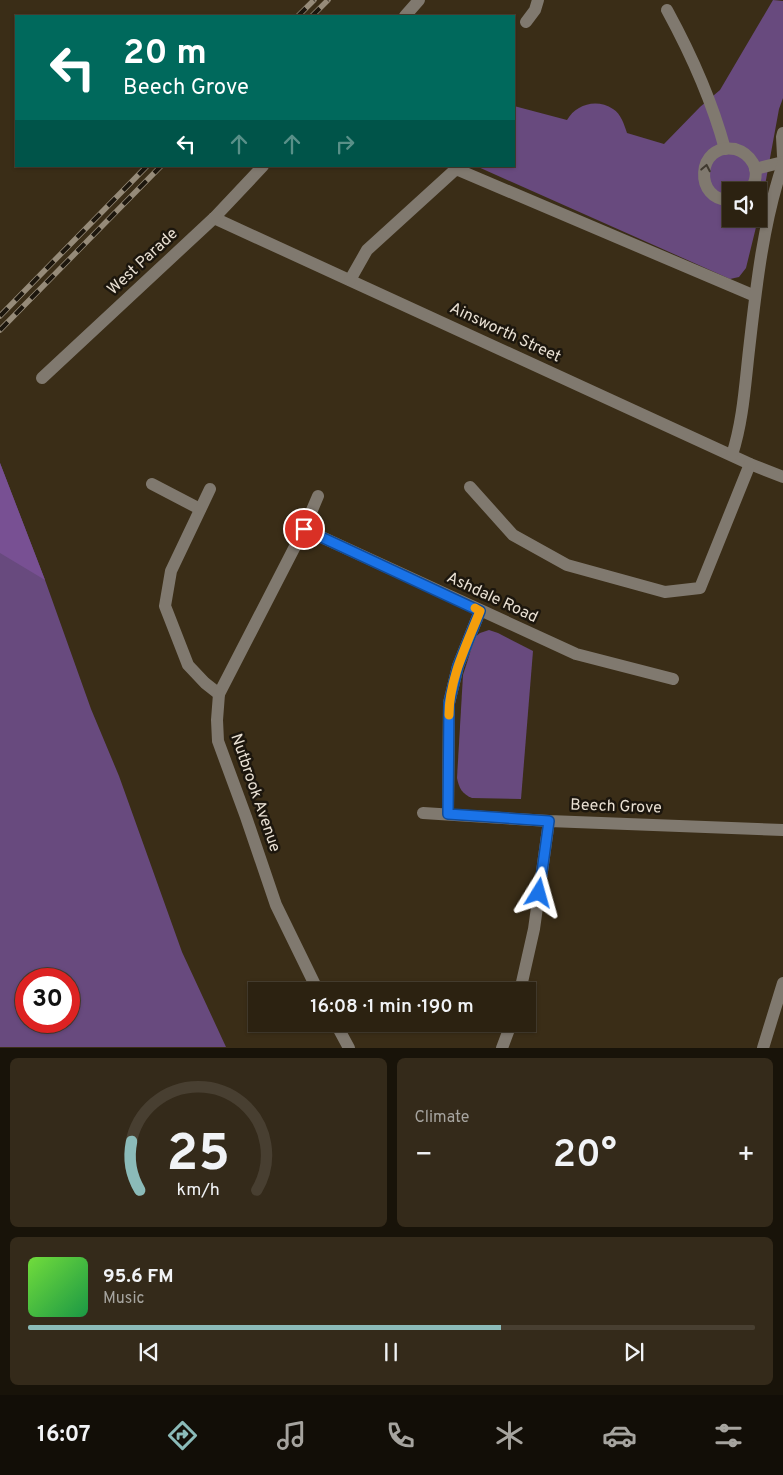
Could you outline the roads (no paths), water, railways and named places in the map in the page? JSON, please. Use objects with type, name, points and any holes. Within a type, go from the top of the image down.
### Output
[{"type":"street","points":[[406,15],[419,0]]},
{"type":"street","points":[[526,22],[535,10],[538,0]]},
{"type":"street","points":[[667,10],[686,45],[717,120],[725,149]]},
{"type":"street","points":[[783,133],[783,156]]},
{"type":"street","points":[[722,198],[712,193],[705,182],[704,172],[707,160],[721,150],[739,150],[747,155],[756,169],[755,182]]},
{"type":"street","points":[[756,169],[783,163]]},
{"type":"street","points":[[732,455],[739,433],[755,296],[772,195],[783,163]]},
{"type":"street","name":"West Parade","points":[[42,378],[214,218],[262,167]]},
{"type":"street","points":[[350,280],[367,250],[456,169],[755,296]]},
{"type":"street","name":"Ainsworth Street","points":[[214,218],[750,464],[783,477]]},
{"type":"street","points":[[470,488],[513,535],[567,565],[665,592],[700,588],[750,464]]},
{"type":"street","points":[[152,484],[200,509]]},
{"type":"street","points":[[210,489],[171,571],[165,606],[188,665],[205,683],[220,694]]},
{"type":"street","name":"Nutbrook Avenue","points":[[314,982],[276,905],[218,741],[217,720],[220,694],[304,529],[318,496]]},
{"type":"street","name":"Ashdale Road","points":[[304,529],[576,654],[673,679]]},
{"type":"street","points":[[448,814],[449,703],[458,666],[480,611]]},
{"type":"street","name":"Beech Grove","points":[[423,813],[549,821],[783,830]]},
{"type":"street","points":[[522,982],[534,929],[549,821]]},
{"type":"street","points":[[763,1048],[783,984]]},
{"type":"street","points":[[340,1032],[349,1048]]},
{"type":"street","points":[[502,1048],[508,1032]]},
{"type":"railway","points":[[299,15],[314,0]]},
{"type":"railway","points":[[313,15],[328,0]]},
{"type":"railway","points":[[0,316],[146,167]]},
{"type":"railway","points":[[0,330],[160,167]]}]
